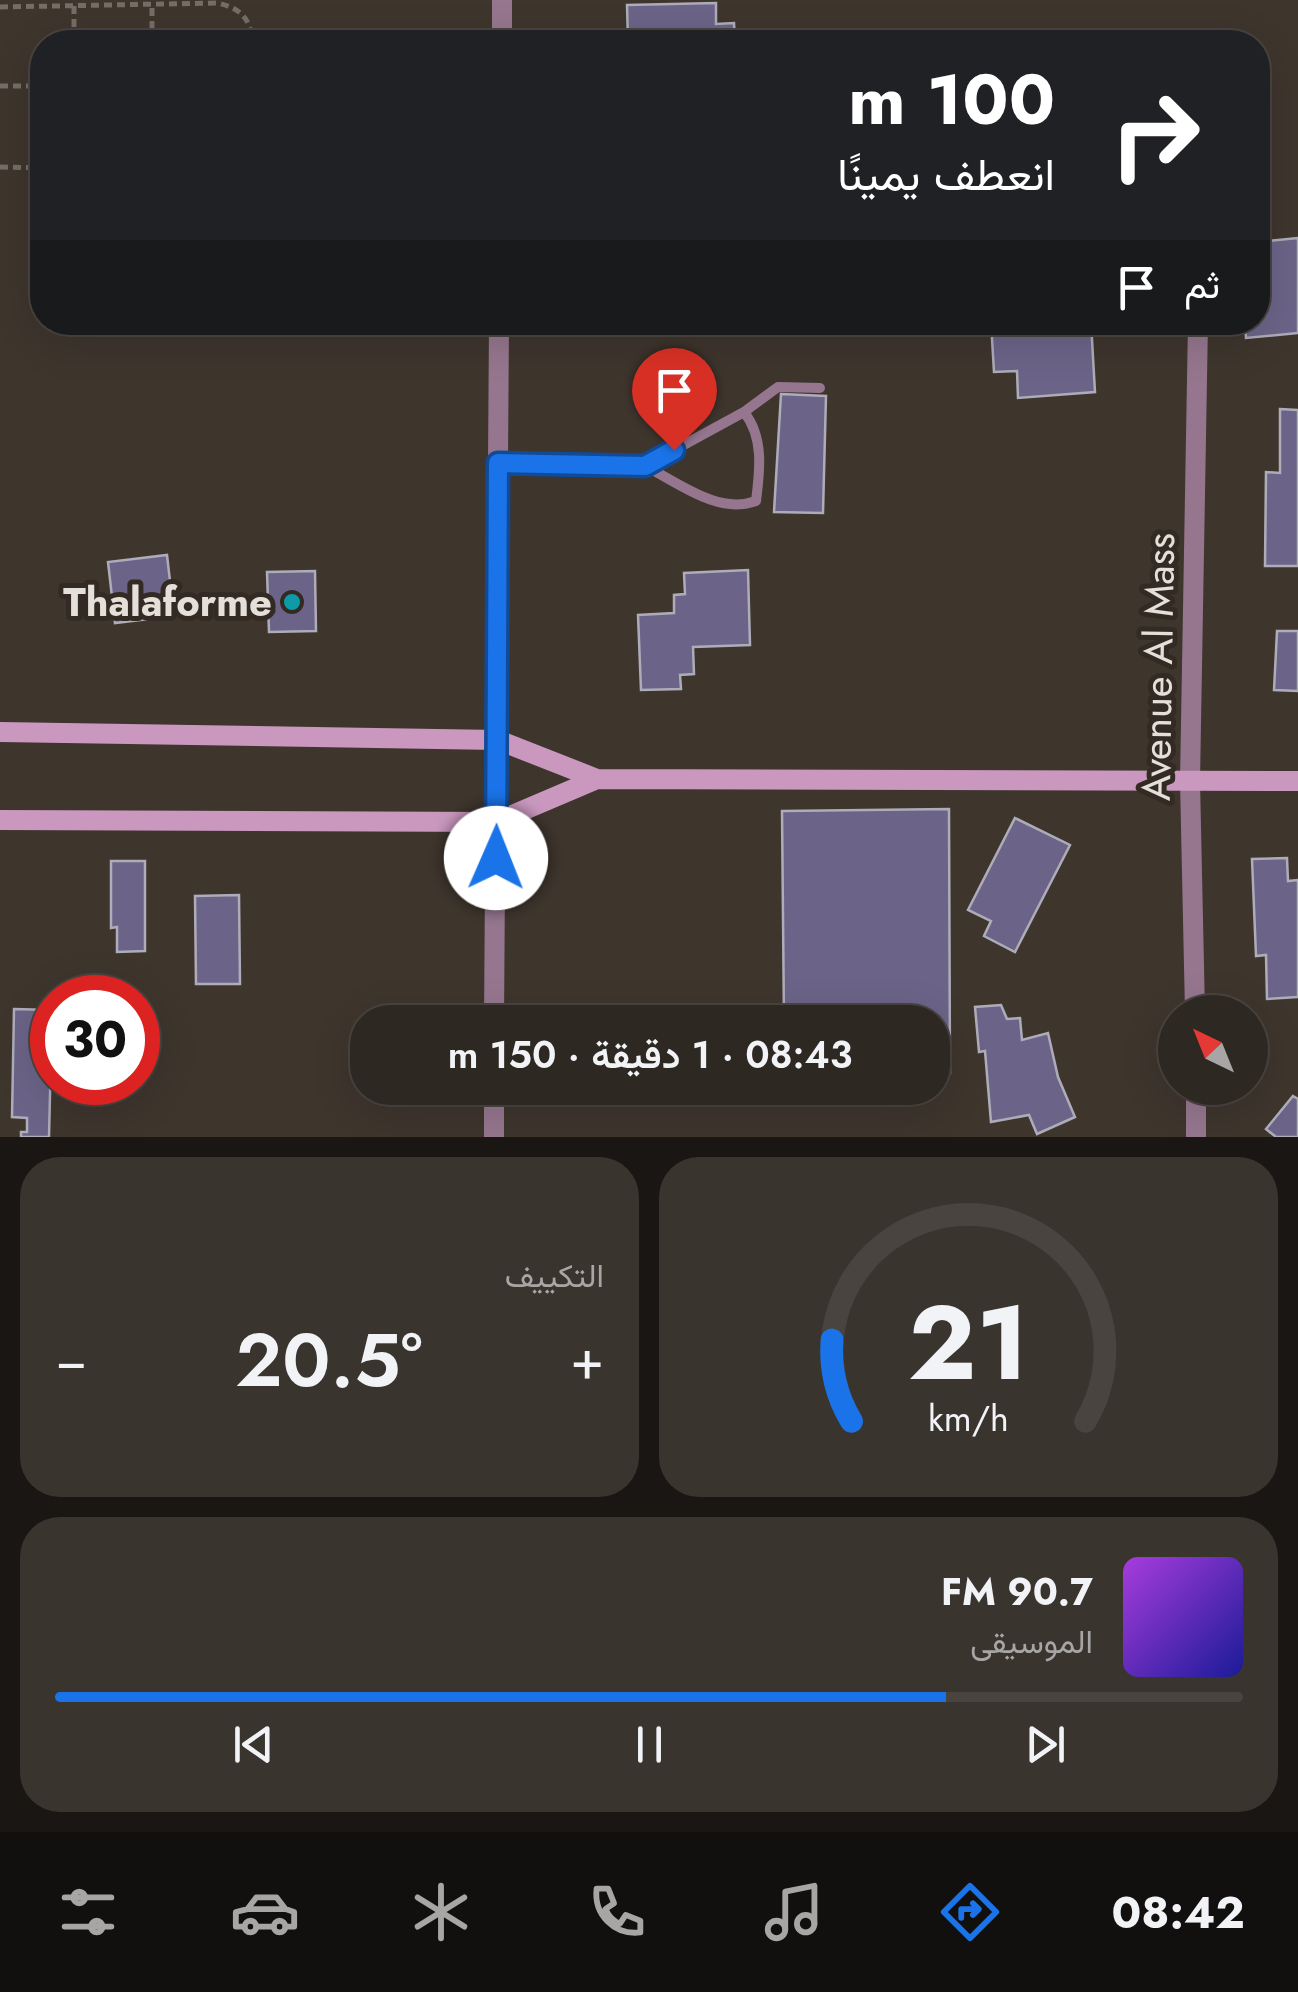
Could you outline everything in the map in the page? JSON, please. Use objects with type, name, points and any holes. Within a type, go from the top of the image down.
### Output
[{"type":"street","points":[[502,0],[502,30]]},
{"type":"street","points":[[494,1005],[499,335]]},
{"type":"street","name":"Avenue Al Mass","points":[[1195,995],[1190,781],[1198,335]]},
{"type":"street","points":[[0,732],[498,740],[597,778],[1298,781]]},
{"type":"street","points":[[0,820],[496,822],[597,778]]},
{"type":"street","points":[[494,1105],[494,1137]]},
{"type":"street","points":[[1196,1105],[1196,1137]]},
{"type":"lane","points":[[645,466],[744,412],[778,387],[820,388]]},
{"type":"lane","points":[[498,463],[645,466],[713,501],[739,507],[756,500],[760,470],[757,438],[744,412]]},
{"type":"path","points":[[152,4],[152,30]]},
{"type":"path","points":[[74,6],[74,30]]},
{"type":"path","points":[[0,7],[234,7],[246,17],[249,30]]},
{"type":"path","points":[[0,86],[30,86]]},
{"type":"path","points":[[0,167],[30,168]]},
{"type":"building","points":[[716,3],[716,24],[734,23],[734,30],[628,30],[627,5]]},
{"type":"building","points":[[1298,238],[1298,333],[1246,338],[1246,335],[1270,335],[1270,241]]},
{"type":"building","points":[[992,335],[1092,335],[1095,392],[1018,398],[1017,371],[994,372]]},
{"type":"building","points":[[781,394],[826,396],[823,513],[774,512]]},
{"type":"building","points":[[1280,409],[1298,410],[1298,566],[1265,566],[1266,472],[1280,473]]},
{"type":"building","points":[[167,555],[174,616],[115,623],[108,562]]},
{"type":"building","points":[[748,570],[750,645],[693,647],[694,674],[680,675],[681,689],[641,690],[638,615],[674,613],[674,595],[685,594],[684,573]]},
{"type":"building","name":"Thalaforme","points":[[315,571],[316,631],[269,632],[267,572]]},
{"type":"building","points":[[1277,631],[1298,631],[1298,691],[1274,690]]},
{"type":"building","points":[[949,809],[950,1005],[784,1005],[782,811]]},
{"type":"building","points":[[1015,818],[1070,845],[1015,952],[984,936],[991,921],[968,910]]},
{"type":"building","points":[[1287,858],[1288,881],[1298,880],[1298,997],[1268,999],[1266,955],[1256,956],[1252,859]]},
{"type":"building","points":[[111,861],[145,861],[145,951],[117,952],[117,927],[111,928]]},
{"type":"building","points":[[239,895],[240,984],[196,984],[195,896]]},
{"type":"building","points":[[1001,1005],[1007,1019],[1020,1018],[1022,1040],[1048,1033],[1058,1077],[1075,1117],[1037,1134],[1029,1115],[991,1122],[985,1051],[979,1052],[975,1007]]},
{"type":"building","points":[[14,1009],[30,1009],[30,1105],[50,1105],[49,1137],[21,1137],[21,1132],[27,1132],[27,1118],[12,1117]]},
{"type":"building","points":[[1293,1096],[1298,1099],[1298,1137],[1276,1137],[1266,1129]]},
{"type":"place","name":"Thalaforme","points":[[292,602]]},
{"type":"route","points":[[496,858],[498,463],[645,466],[674,450]]}]
